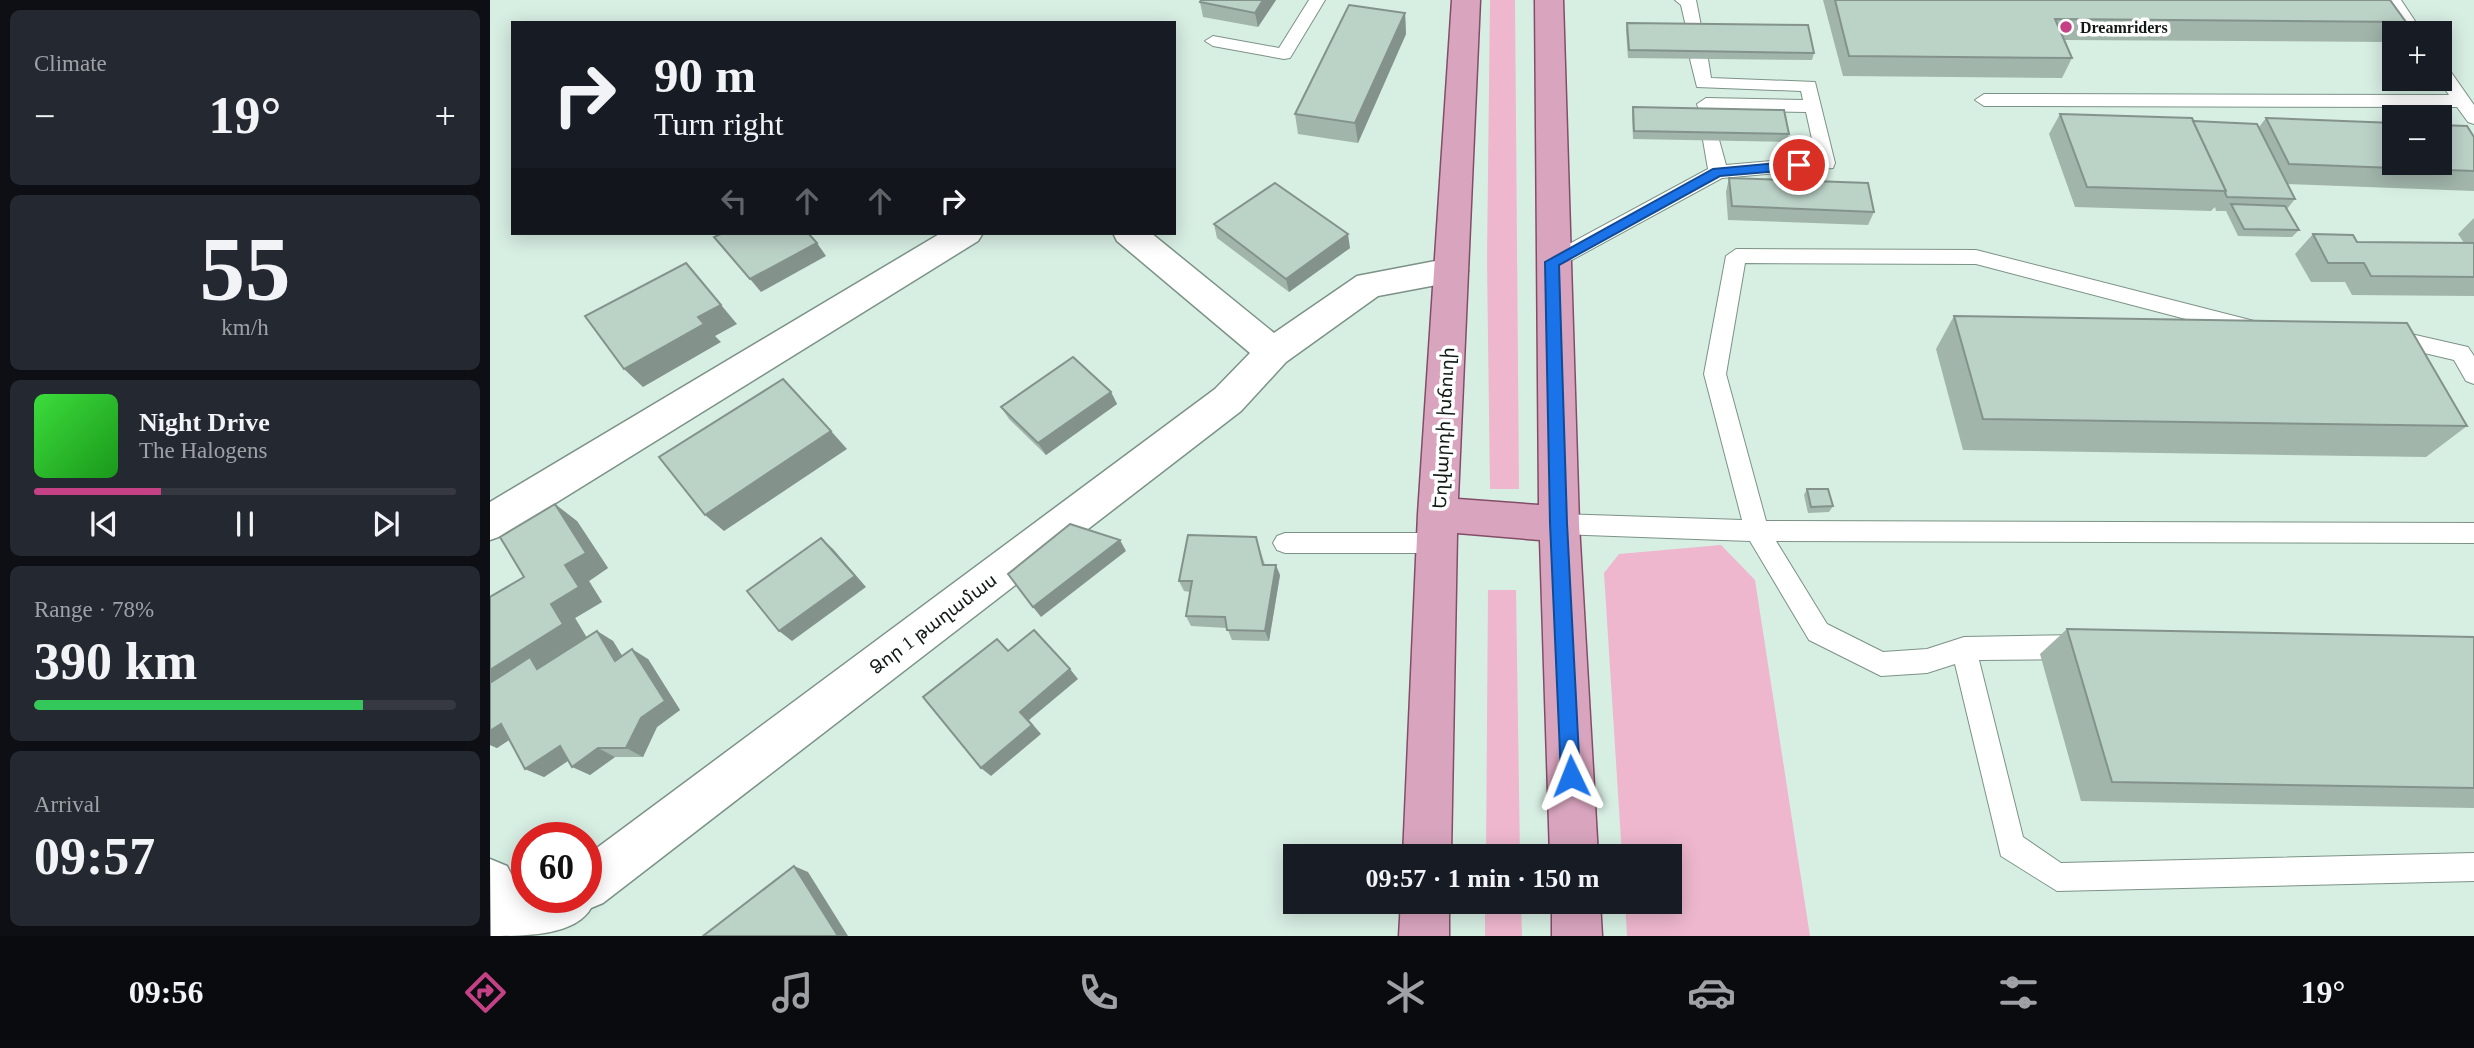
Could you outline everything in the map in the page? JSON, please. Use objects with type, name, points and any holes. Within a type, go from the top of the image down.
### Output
[{"type":"main road","name":"Եղվարդի խճուղի","points":[[1427,844],[1438,528],[1466,0]]},
{"type":"main road","points":[[1549,0],[1559,523],[1573,844]]},
{"type":"main road","points":[[1438,528],[1559,523]]},
{"type":"main road","points":[[1424,936],[1425,914]]},
{"type":"main road","points":[[1576,914],[1577,936]]},
{"type":"street","points":[[490,523],[962,235]]},
{"type":"street","points":[[1131,235],[1273,352]]},
{"type":"street","name":"Ձոր 1 թաղամաս","points":[[602,874],[1228,400],[1273,352],[1368,285],[1451,271]]},
{"type":"street","points":[[490,883],[519,936],[550,913]]},
{"type":"lane","points":[[1213,41],[1284,54],[1317,0]]},
{"type":"lane","points":[[1684,0],[1689,2],[1694,31]]},
{"type":"lane","points":[[2393,0],[2408,21]]},
{"type":"lane","points":[[1552,262],[1718,172],[1826,163],[1809,86],[1703,83],[1699,59]]},
{"type":"lane","points":[[2452,86],[2474,118]]},
{"type":"lane","points":[[1984,100],[2462,101]]},
{"type":"lane","points":[[1708,116],[1706,104],[1813,106]]},
{"type":"lane","points":[[1712,140],[1718,172]]},
{"type":"lane","points":[[2102,647],[1964,649],[1927,661],[1881,664],[1818,632],[1757,531],[1715,374],[1736,256],[1976,257],[2240,326],[2267,328]]},
{"type":"lane","points":[[2362,335],[2402,338],[2461,354],[2474,374]]},
{"type":"lane","points":[[1559,523],[1757,531],[2474,533]]},
{"type":"lane","points":[[1285,543],[1438,528]]},
{"type":"lane","points":[[1964,649],[2011,846],[2033,864],[2057,877],[2474,867]]},
{"type":"shaded area","points":[[1490,0],[1515,0],[1519,489],[1490,489],[1487,261]]},
{"type":"shaded area","points":[[1721,545],[1755,580],[1810,936],[1627,936],[1626,914],[1682,914],[1682,844],[1621,844],[1604,573],[1619,554]]},
{"type":"shaded area","points":[[1488,590],[1516,590],[1520,844],[1486,844]]},
{"type":"shaded area","points":[[1485,914],[1521,914],[1522,936],[1485,936]]},
{"type":"building","points":[[1263,0],[1255,13],[1200,2]]},
{"type":"building","points":[[1835,0],[2390,0],[2405,21],[2055,19],[2072,58],[1849,56]]},
{"type":"building","points":[[1349,5],[1405,13],[1355,123],[1295,114]]},
{"type":"building","points":[[1627,23],[1808,25],[1814,53],[1629,50]]},
{"type":"building","points":[[1633,107],[1784,110],[1789,134],[1634,131]]},
{"type":"building","points":[[2060,114],[2192,118],[2226,191],[2087,187]]},
{"type":"building","points":[[2266,118],[2382,123],[2382,168],[2289,164]]},
{"type":"building","points":[[2193,121],[2257,124],[2295,199],[2227,197]]},
{"type":"building","points":[[2452,125],[2467,126],[2474,137],[2474,171],[2452,170]]},
{"type":"building","points":[[1729,178],[1868,183],[1874,212],[1732,206]]},
{"type":"building","points":[[1275,183],[1348,234],[1286,279],[1214,224]]},
{"type":"building","points":[[2231,204],[2285,206],[2299,230],[2244,229]]},
{"type":"building","points":[[2313,234],[2353,235],[2357,242],[2474,243],[2474,277],[2371,276],[2364,263],[2328,263]]},
{"type":"building","points":[[810,235],[817,243],[750,279],[714,237]]},
{"type":"building","points":[[686,263],[721,305],[698,317],[704,324],[624,369],[585,316]]},
{"type":"building","points":[[1954,316],[2407,323],[2467,426],[1983,419]]},
{"type":"building","points":[[1073,357],[1111,392],[1038,443],[1001,407]]},
{"type":"building","points":[[783,379],[831,431],[705,515],[659,457]]},
{"type":"building","points":[[1807,489],[1828,489],[1833,506],[1811,507]]},
{"type":"building","points":[[555,504],[586,553],[565,565],[579,587],[551,604],[563,624],[490,670],[490,597],[524,577],[500,537]]},
{"type":"building","points":[[1070,524],[1120,540],[1033,607],[1008,574]]},
{"type":"building","points":[[1188,535],[1256,537],[1263,565],[1276,565],[1265,631],[1227,630],[1225,617],[1186,616],[1192,581],[1179,581]]},
{"type":"building","points":[[821,538],[855,576],[779,631],[747,591]]},
{"type":"building","points":[[2067,629],[2474,637],[2474,788],[2112,782]]},
{"type":"building","points":[[1034,630],[1070,669],[1020,712],[1032,725],[981,768],[923,697],[997,639],[1008,651]]},
{"type":"building","points":[[597,631],[615,661],[632,649],[665,701],[641,718],[626,748],[598,748],[572,767],[560,746],[525,769],[501,724],[490,731],[490,683],[530,657],[537,669]]},
{"type":"building","points":[[794,866],[838,936],[703,936]]},
{"type":"place","name":"Dreamriders","points":[[2066,27]]},
{"type":"route","points":[[1571,776],[1559,523],[1552,262],[1718,172],[1799,165]]}]
